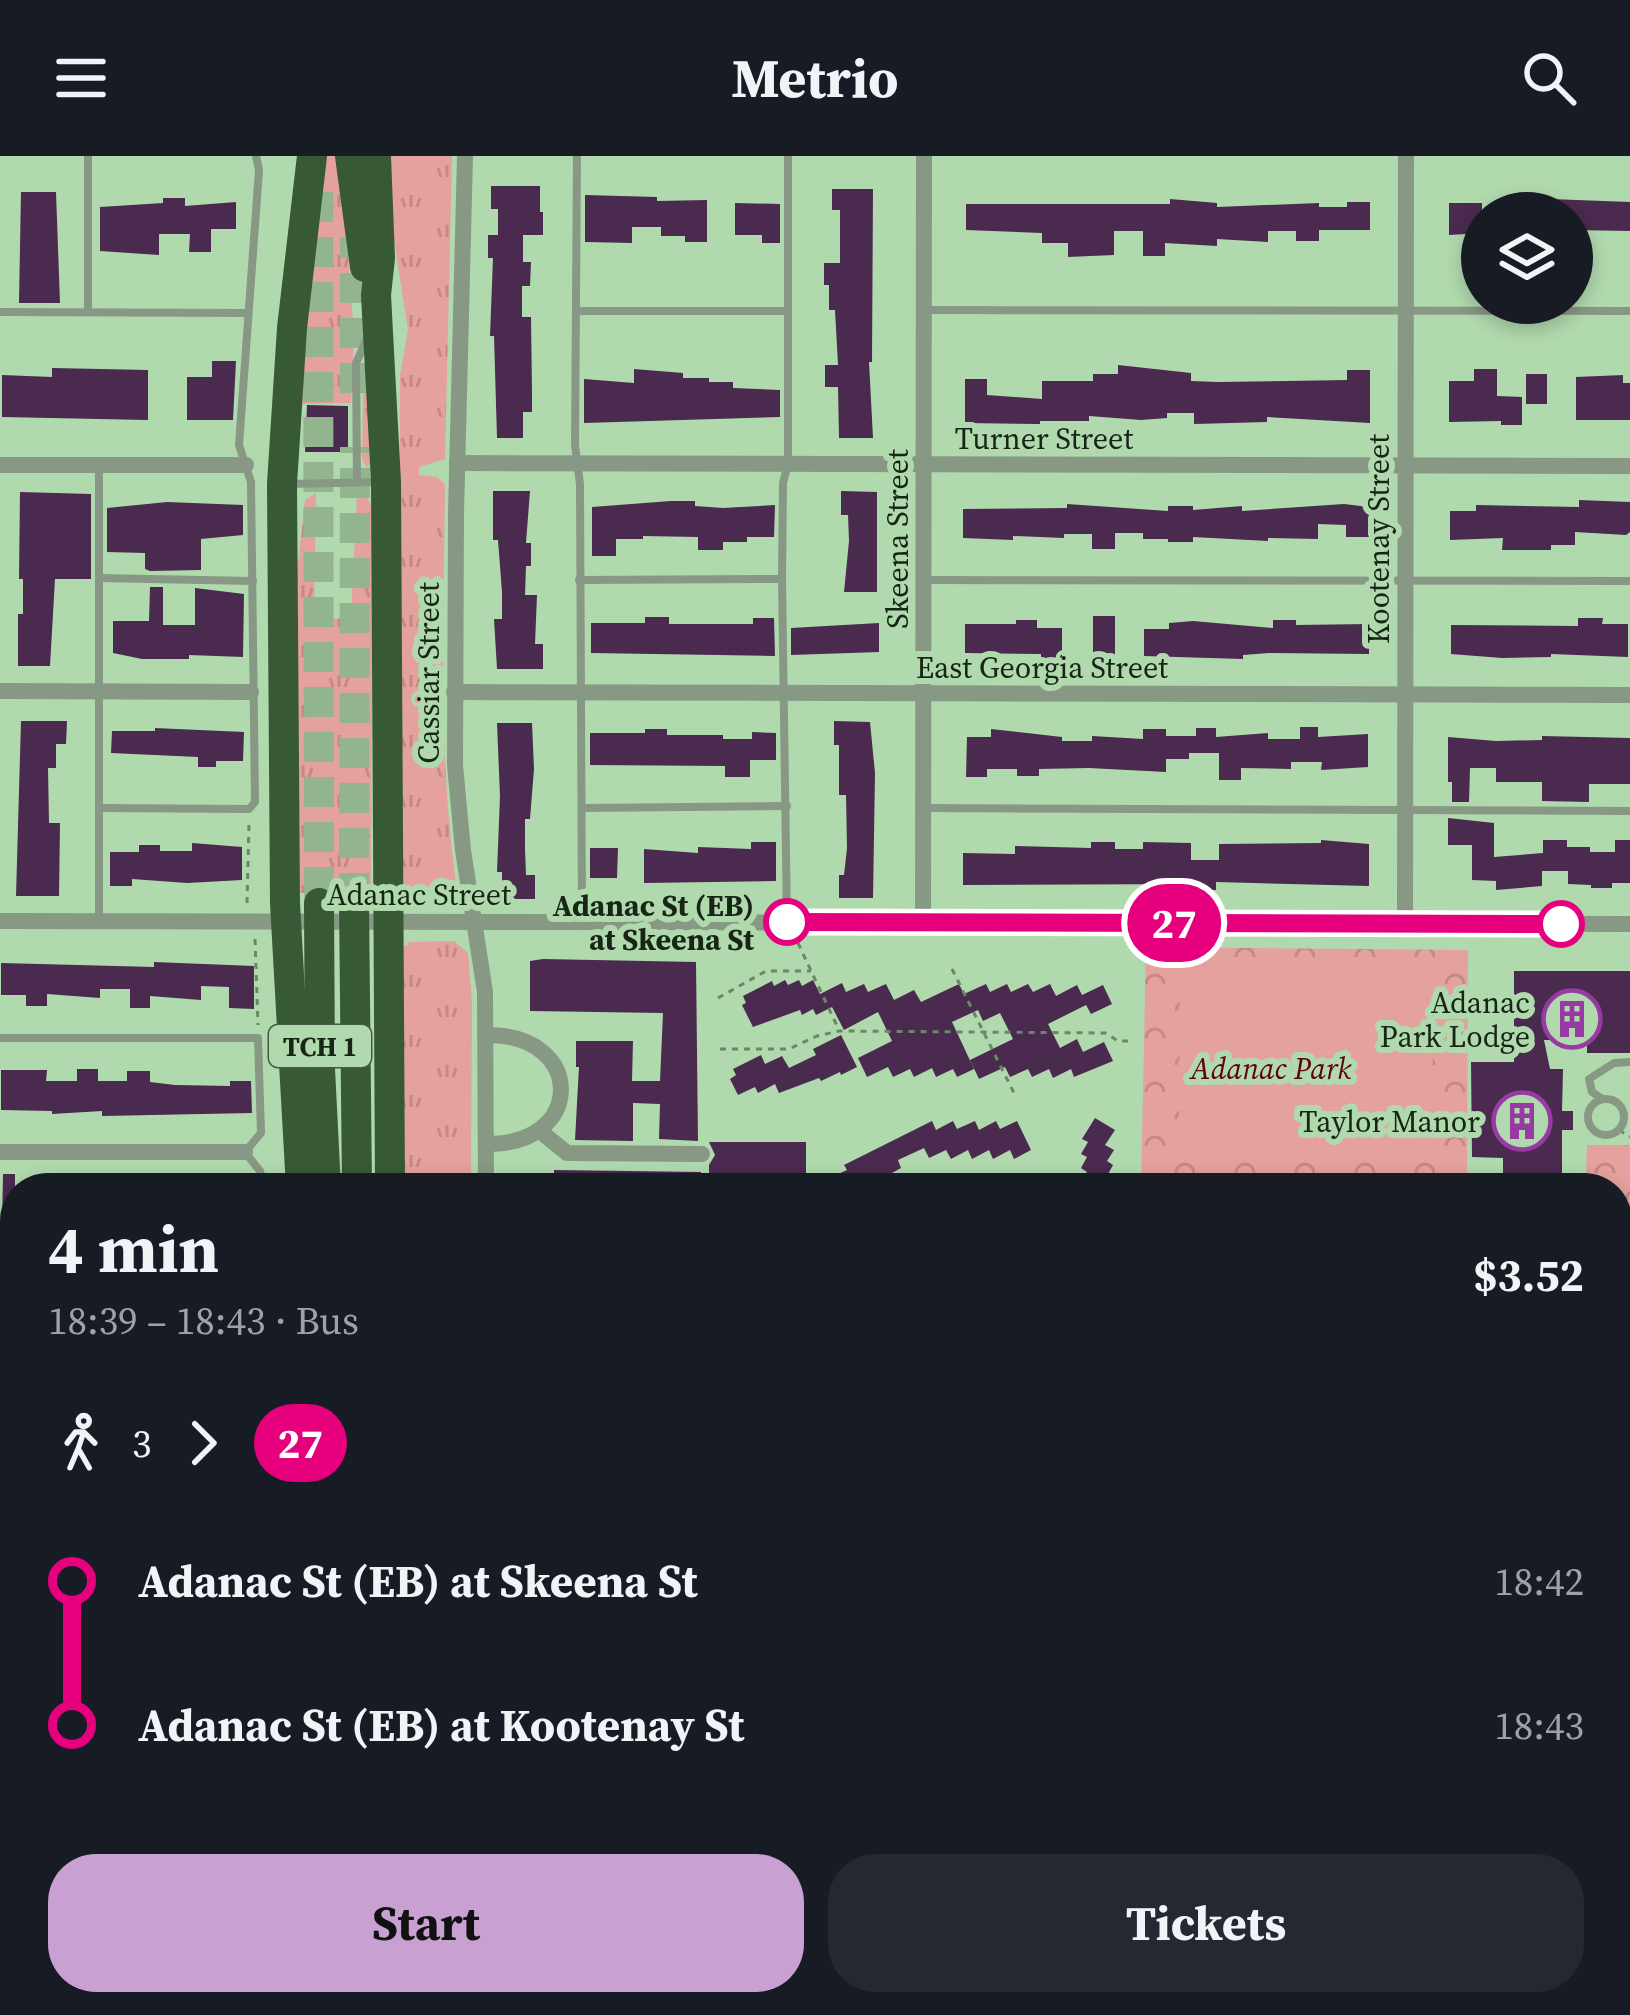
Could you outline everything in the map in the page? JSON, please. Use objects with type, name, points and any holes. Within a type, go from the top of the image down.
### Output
[{"type":"highway","points":[[301,1173],[285,903],[282,484],[290,346],[312,156]]},
{"type":"highway","points":[[350,156],[361,258],[377,308]]},
{"type":"highway","points":[[376,156],[380,258],[371,482],[391,1173]]},
{"type":"highway","name":"TCH 1","points":[[319,903],[325,1173]]},
{"type":"highway","name":"TCH 1","points":[[354,903],[357,1173]]},
{"type":"street","name":"Cassiar Street","points":[[465,156],[454,692],[459,818],[488,1035],[486,1173]]},
{"type":"street","name":"Skeena Street","points":[[923,923],[924,156]]},
{"type":"street","name":"Kootenay Street","points":[[1405,922],[1406,156]]},
{"type":"street","name":"Turner Street","points":[[457,463],[1630,466]]},
{"type":"street","points":[[0,465],[245,465]]},
{"type":"street","points":[[0,692],[251,692]]},
{"type":"street","name":"East Georgia Street","points":[[454,692],[1630,695]]},
{"type":"street","name":"Adanac Street","points":[[0,920],[260,930],[475,921],[1630,924]]},
{"type":"street","points":[[486,1144],[522,1142],[541,1132],[554,1115],[560,1094],[559,1075],[537,1045],[520,1036],[488,1035]]},
{"type":"street","points":[[541,1132],[567,1153],[702,1154]]},
{"type":"street","points":[[0,1152],[245,1152]]},
{"type":"lane","points":[[88,156],[88,312]]},
{"type":"lane","points":[[100,808],[249,809],[255,802],[251,482],[239,445],[256,156]]},
{"type":"lane","points":[[577,156],[582,922]]},
{"type":"lane","points":[[787,922],[782,579],[783,483],[788,464],[788,156]]},
{"type":"lane","points":[[925,310],[1630,311]]},
{"type":"lane","points":[[578,311],[787,311]]},
{"type":"lane","points":[[0,312],[247,313]]},
{"type":"lane","points":[[99,465],[99,921]]},
{"type":"lane","points":[[282,484],[371,482]]},
{"type":"lane","points":[[99,578],[253,581]]},
{"type":"lane","points":[[579,580],[782,579]]},
{"type":"lane","points":[[925,580],[1630,581]]},
{"type":"lane","points":[[583,808],[787,806]]},
{"type":"lane","points":[[923,808],[1630,812]]},
{"type":"lane","points":[[0,1038],[258,1038],[261,1133],[245,1152],[260,1173]]},
{"type":"lane","points":[[1601,1099],[1588,1110],[1589,1126],[1604,1136],[1619,1130],[1627,1119],[1618,1103],[1592,1092],[1589,1078],[1613,1063],[1630,1063]]},
{"type":"path","points":[[247,904],[249,809]]},
{"type":"path","points":[[258,1038],[260,930]]},
{"type":"path","points":[[798,943],[839,1031]]},
{"type":"path","points":[[952,969],[1016,1097]]},
{"type":"path","points":[[718,998],[766,971],[811,971]]},
{"type":"path","points":[[720,1048],[789,1049],[839,1031],[1106,1033],[1118,1041],[1131,1041]]},
{"type":"path","points":[[1619,1130],[1630,1137]]},
{"type":"green space","points":[[323,156],[341,156],[354,335],[351,403],[299,404]]},
{"type":"green space","points":[[387,156],[452,156],[445,459],[419,467],[419,475],[437,477],[445,484],[444,742],[458,896],[448,907],[399,907],[400,375],[408,330]]},
{"type":"green space","points":[[364,357],[373,459],[367,468],[362,459]]},
{"type":"green space","points":[[357,492],[373,507],[371,893],[296,893],[297,573],[305,500],[316,493],[314,618],[351,619]]},
{"type":"green space","points":[[454,941],[468,953],[471,1173],[402,1173],[403,946]]},
{"type":"green space","name":"Adanac Park","points":[[1146,947],[1468,950],[1467,1173],[1141,1173]]},
{"type":"green space","points":[[1180,972],[1433,974],[1432,1156],[1179,1155]]},
{"type":"green space","name":"Adanac Park","points":[[1587,1145],[1630,1145],[1630,1173],[1586,1173]]},
{"type":"building","points":[[491,186],[540,186],[543,235],[523,235],[523,262],[531,262],[530,286],[522,286],[522,317],[531,317],[532,412],[523,412],[523,438],[497,438],[494,336],[490,336],[493,258],[488,258],[488,235],[498,235],[498,209],[491,209]]},
{"type":"building","points":[[832,189],[873,189],[869,362],[873,438],[839,438],[838,387],[825,387],[825,365],[838,365],[835,310],[829,310],[829,285],[824,285],[824,263],[840,263],[840,210],[832,210]]},
{"type":"building","points":[[21,192],[56,192],[60,303],[19,303]]},
{"type":"building","points":[[585,195],[707,200],[707,242],[661,236],[661,227],[632,227],[632,243],[585,242]]},
{"type":"building","points":[[163,198],[185,198],[185,206],[236,202],[236,229],[211,229],[211,252],[189,252],[190,234],[159,234],[159,255],[100,251],[100,207],[163,203]]},
{"type":"building","points":[[1170,199],[1217,203],[1217,207],[1319,203],[1319,207],[1347,207],[1347,202],[1370,202],[1370,230],[1319,230],[1319,241],[1296,241],[1296,231],[1268,231],[1268,242],[1165,243],[1165,256],[1143,256],[1143,231],[1114,231],[1114,255],[1068,257],[1068,243],[1042,243],[1042,233],[966,230],[966,204],[1170,204]]},
{"type":"building","points":[[1593,201],[1630,202],[1630,231],[1593,230]]},
{"type":"building","points":[[735,203],[780,204],[780,243],[762,243],[762,235],[735,235]]},
{"type":"building","points":[[1449,203],[1461,203],[1461,234],[1449,235]]},
{"type":"building","points":[[212,361],[236,361],[233,420],[187,420],[187,377],[212,377]]},
{"type":"building","points":[[1118,365],[1191,373],[1191,381],[1218,382],[1347,380],[1347,370],[1370,370],[1370,423],[1267,417],[1267,422],[1194,424],[1194,413],[1167,413],[1167,418],[1141,420],[1089,416],[1089,421],[1040,424],[965,423],[965,379],[987,379],[987,395],[1042,399],[1042,381],[1093,381],[1093,374],[1118,374]]},
{"type":"building","points":[[52,368],[148,370],[148,420],[2,417],[2,375],[52,377]]},
{"type":"building","points":[[634,369],[733,382],[733,388],[780,390],[780,417],[584,423],[584,379],[634,383]]},
{"type":"building","points":[[1474,369],[1497,369],[1497,396],[1522,397],[1522,425],[1449,422],[1449,381],[1474,381]]},
{"type":"building","points":[[1526,374],[1547,374],[1547,404],[1526,404]]},
{"type":"building","points":[[1623,375],[1623,383],[1630,383],[1630,420],[1576,420],[1576,377]]},
{"type":"building","points":[[307,405],[348,406],[348,452],[305,452]]},
{"type":"building","points":[[493,491],[530,491],[526,543],[531,543],[531,566],[526,566],[525,595],[537,595],[535,644],[543,644],[543,669],[497,669],[494,619],[502,619],[502,592],[498,540],[493,540]]},
{"type":"building","points":[[841,491],[877,492],[877,592],[844,592],[849,541],[848,515],[841,515]]},
{"type":"building","points":[[20,492],[91,494],[91,579],[55,579],[50,666],[18,666],[18,614],[23,614]]},
{"type":"building","points":[[1579,500],[1630,502],[1630,532],[1575,532],[1575,545],[1551,545],[1551,550],[1502,550],[1503,538],[1450,540],[1450,511],[1476,511],[1476,505],[1579,507]]},
{"type":"building","points":[[671,501],[723,508],[775,505],[774,537],[747,537],[747,542],[723,542],[723,550],[698,550],[698,537],[643,536],[616,539],[616,556],[592,556],[592,507]]},
{"type":"building","points":[[167,502],[243,505],[243,535],[201,539],[201,570],[150,571],[145,569],[145,553],[107,552],[107,508]]},
{"type":"building","points":[[1067,504],[1168,511],[1168,506],[1193,506],[1193,510],[1242,506],[1242,511],[1344,504],[1369,507],[1369,537],[1346,537],[1346,525],[1318,524],[1318,539],[1193,537],[1193,542],[1168,542],[1143,539],[1143,533],[1115,533],[1115,549],[1092,549],[1092,534],[963,538],[963,509],[1067,508]]},
{"type":"building","points":[[150,587],[163,587],[163,625],[195,625],[195,588],[244,594],[243,657],[142,659],[113,653],[113,621],[149,621]]},
{"type":"building","points":[[1093,616],[1115,616],[1115,659],[1093,659]]},
{"type":"building","points":[[645,617],[669,617],[669,624],[753,624],[753,618],[774,618],[775,656],[591,653],[591,623],[645,623]]},
{"type":"building","points":[[1578,618],[1628,624],[1628,657],[1451,654],[1451,625],[1578,626]]},
{"type":"building","points":[[1016,620],[1037,620],[1037,628],[1062,628],[1062,666],[1041,666],[1041,654],[965,653],[965,624],[1016,624]]},
{"type":"building","points":[[1273,620],[1296,620],[1296,625],[1369,624],[1369,654],[1269,653],[1243,655],[1243,659],[1144,656],[1144,629],[1169,629],[1169,623],[1193,621],[1273,628]]},
{"type":"building","points":[[879,623],[879,652],[791,655],[791,628]]},
{"type":"building","points":[[21,721],[67,721],[66,744],[56,744],[56,768],[48,768],[49,823],[60,823],[59,896],[16,896]]},
{"type":"building","points":[[834,721],[870,722],[875,773],[873,898],[839,898],[839,875],[844,875],[847,848],[846,795],[839,795]]},
{"type":"building","points":[[497,723],[532,723],[534,769],[525,849],[526,875],[535,875],[535,899],[502,899],[502,872],[497,872]]},
{"type":"building","points":[[1300,727],[1318,727],[1318,737],[1368,734],[1368,767],[1321,770],[1322,762],[1291,762],[1291,769],[1241,768],[1241,780],[1219,780],[1219,753],[1189,753],[1189,759],[1166,759],[1166,772],[1039,769],[1039,776],[1017,776],[1017,769],[987,769],[987,777],[966,777],[967,737],[991,737],[991,729],[1092,741],[1092,736],[1143,739],[1143,729],[1166,729],[1166,736],[1196,736],[1196,728],[1216,728],[1216,737],[1268,733],[1268,739],[1300,739]]},
{"type":"building","points":[[645,729],[667,729],[667,735],[723,735],[723,739],[752,739],[752,732],[776,733],[776,760],[750,760],[750,777],[725,777],[725,766],[590,765],[590,733],[645,733]]},
{"type":"building","points":[[112,731],[244,732],[243,761],[198,767],[198,757],[111,753]]},
{"type":"building","points":[[1542,736],[1630,738],[1630,784],[1589,784],[1589,802],[1542,801],[1542,782],[1496,782],[1496,768],[1470,768],[1469,802],[1452,802],[1448,737],[1496,741],[1542,740]]},
{"type":"building","points":[[1448,818],[1494,823],[1494,857],[1543,853],[1543,840],[1567,840],[1567,847],[1590,847],[1590,852],[1615,852],[1615,840],[1630,840],[1630,883],[1591,888],[1568,884],[1568,871],[1542,871],[1542,886],[1496,890],[1496,881],[1472,880],[1472,845],[1448,845]]},
{"type":"building","points":[[1321,840],[1369,844],[1369,886],[1216,882],[1216,890],[1200,890],[1200,884],[963,885],[963,853],[1015,854],[1015,846],[1091,848],[1091,842],[1115,842],[1115,849],[1143,849],[1143,842],[1191,843],[1191,860],[1219,860],[1219,844]]},
{"type":"building","points":[[751,842],[776,842],[776,881],[644,883],[644,849],[698,853],[698,847],[751,849]]},
{"type":"building","points":[[192,843],[242,847],[242,880],[132,879],[132,886],[110,886],[110,852],[139,852],[139,845],[192,851]]},
{"type":"building","points":[[590,848],[618,848],[617,878],[590,878]]},
{"type":"building","points":[[530,961],[696,962],[698,1141],[659,1139],[660,1104],[633,1103],[633,1141],[575,1140],[576,1041],[633,1041],[632,1081],[660,1081],[663,1013],[530,1011]]},
{"type":"building","points":[[154,962],[254,966],[254,1009],[229,1008],[229,987],[201,986],[201,1000],[150,996],[150,1008],[130,1008],[130,989],[100,989],[100,998],[47,994],[47,1006],[26,1006],[26,995],[1,995],[1,963],[154,967]]},
{"type":"building","points":[[1514,971],[1630,971],[1630,1053],[1587,1053],[1587,1040],[1544,1040],[1550,1069],[1563,1069],[1562,1111],[1573,1111],[1573,1130],[1562,1130],[1562,1173],[1503,1173],[1503,1158],[1472,1157],[1471,1062],[1514,1062]]},
{"type":"building","points":[[785,980],[788,985],[799,980],[802,986],[813,980],[820,994],[842,983],[846,992],[864,984],[868,992],[886,984],[894,1000],[914,990],[921,1002],[959,984],[964,994],[986,984],[990,992],[1007,984],[1011,992],[1028,984],[1033,992],[1050,984],[1056,996],[1077,985],[1082,995],[1103,985],[1112,1004],[1091,1014],[1086,1005],[1048,1024],[1060,1048],[1077,1039],[1083,1052],[1104,1042],[1113,1061],[1074,1077],[1071,1069],[1053,1078],[1049,1069],[1032,1077],[1028,1069],[1010,1077],[1005,1067],[979,1079],[970,1060],[1013,1039],[1000,1013],[983,1021],[978,1010],[952,1022],[974,1069],[957,1077],[953,1069],[936,1077],[932,1068],[914,1077],[910,1069],[893,1077],[888,1067],[867,1077],[858,1058],[892,1041],[878,1012],[844,1030],[832,1007],[816,1015],[813,1009],[802,1015],[800,1010],[753,1027],[742,1005],[746,1003],[743,996],[772,981],[774,986]]},
{"type":"building","points":[[841,1035],[857,1067],[841,1075],[779,1093],[775,1084],[758,1093],[755,1087],[738,1095],[730,1079],[736,1075],[733,1069],[761,1055],[765,1064],[782,1056],[789,1068]]},
{"type":"building","points":[[77,1069],[98,1069],[98,1081],[127,1081],[127,1071],[150,1071],[150,1082],[175,1085],[230,1086],[230,1081],[251,1081],[252,1113],[102,1116],[102,1111],[1,1110],[1,1070],[47,1070],[46,1081],[77,1081]]},
{"type":"building","points":[[1095,1118],[1115,1130],[1105,1145],[1114,1150],[1107,1161],[1113,1165],[1109,1173],[1086,1173],[1081,1168],[1087,1157],[1081,1154],[1088,1142],[1082,1139]]},
{"type":"building","points":[[932,1121],[936,1130],[953,1121],[957,1129],[975,1121],[979,1130],[996,1121],[1000,1129],[1017,1121],[1031,1150],[1014,1159],[1010,1150],[993,1159],[989,1150],[972,1159],[968,1150],[951,1159],[946,1150],[929,1158],[924,1148],[898,1160],[901,1168],[892,1173],[840,1173],[847,1170],[844,1165]]},
{"type":"building","points":[[709,1142],[806,1142],[806,1173],[709,1173],[715,1155]]},
{"type":"building","points":[[554,1170],[701,1172],[701,1173]]},
{"type":"tunnel","points":[[318,192],[319,903]]},
{"type":"tunnel","points":[[355,237],[355,393]]},
{"type":"tunnel","points":[[354,903],[355,447]]},
{"type":"bus line","name":"27","points":[[787,922],[1561,924]]},
{"type":"place","name":"Adanac St (EB) at Skeena St","points":[[787,922]]},
{"type":"place","name":"Adanac Park Lodge","points":[[1572,1019]]},
{"type":"place","name":"Taylor Manor","points":[[1522,1121]]}]
